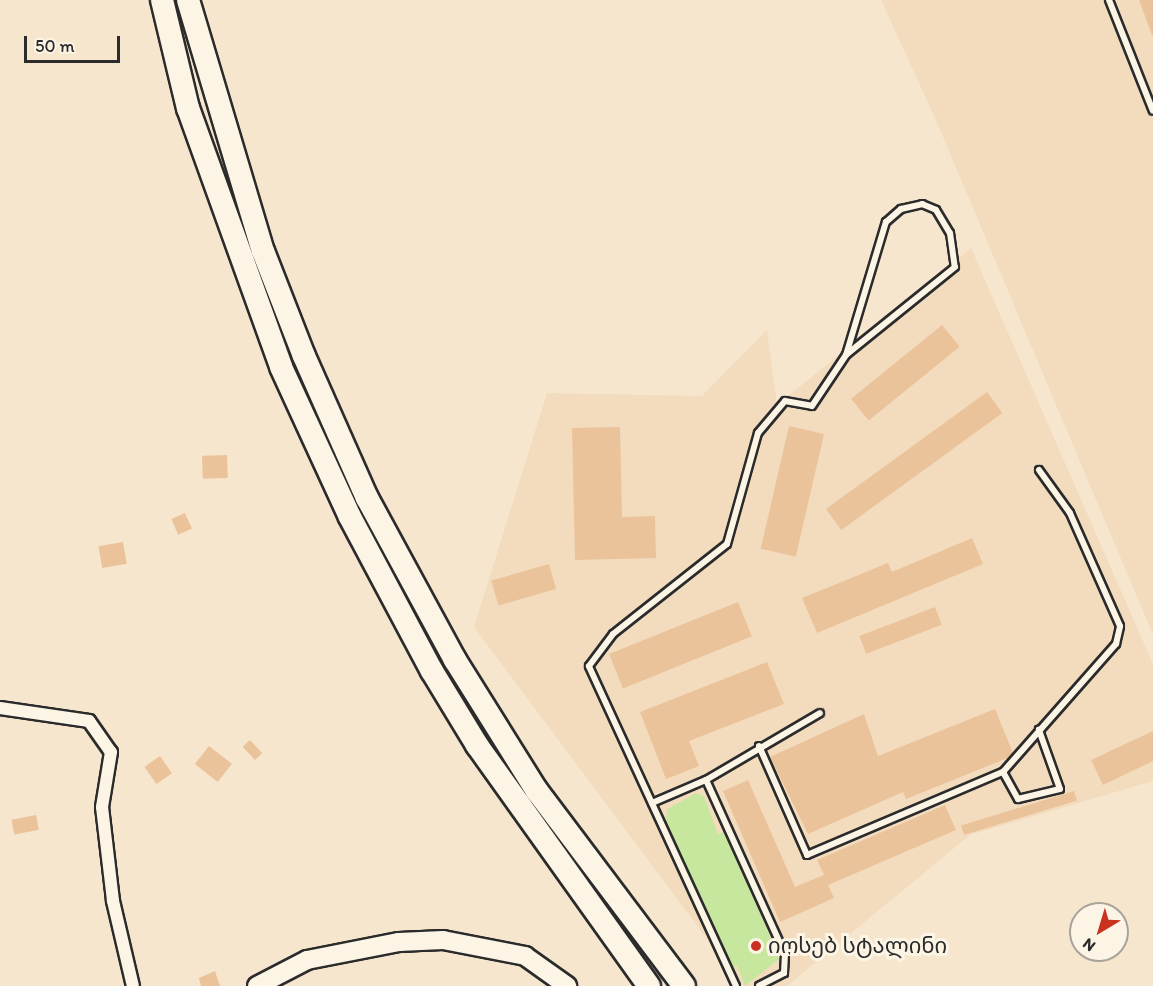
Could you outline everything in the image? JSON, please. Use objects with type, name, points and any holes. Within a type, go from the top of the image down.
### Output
[{"type":"highway","points":[[162,0],[188,108],[281,367],[350,517],[432,671],[477,745],[649,986]]},
{"type":"highway","points":[[188,0],[263,251],[304,356],[367,498],[455,660],[537,791],[684,986]]},
{"type":"street","points":[[0,708],[89,720],[111,752],[102,807],[113,901],[133,986]]},
{"type":"street","points":[[257,986],[307,960],[388,944],[443,940],[525,956],[567,986]]},
{"type":"lane","points":[[1109,0],[1153,111]]},
{"type":"lane","points":[[736,986],[589,666],[613,634],[727,544],[758,433],[785,401],[812,406],[846,355],[886,222],[901,209],[922,204],[936,210],[950,233],[955,267],[846,355]]},
{"type":"lane","points":[[759,746],[807,855],[1003,772],[1116,644],[1120,626],[1070,513],[1039,471]]},
{"type":"lane","points":[[652,803],[706,780],[759,746],[820,712]]},
{"type":"lane","points":[[1003,772],[1018,799],[1060,789],[1039,730]]},
{"type":"lane","points":[[706,780],[785,954],[784,973],[759,986]]},
{"type":"shaded area","points":[[881,0],[1153,0],[1153,635],[935,118]]},
{"type":"shaded area","points":[[971,248],[1153,664],[1153,781],[970,835],[787,986],[742,986],[474,627],[547,393],[702,396],[767,330],[777,405]]},
{"type":"green space","points":[[696,793],[704,796],[718,834],[726,831],[779,959],[745,986],[737,966],[732,968],[666,821],[667,809]]},
{"type":"building","points":[[1139,0],[1153,0],[1153,35],[1152,35]]},
{"type":"building","points":[[942,325],[960,347],[869,420],[851,399]]},
{"type":"building","points":[[987,392],[1002,413],[841,530],[826,509]]},
{"type":"building","points":[[789,426],[824,434],[796,557],[761,549]]},
{"type":"building","points":[[620,427],[622,517],[655,516],[656,558],[575,560],[572,428]]},
{"type":"building","points":[[227,455],[228,478],[203,479],[202,456]]},
{"type":"building","points":[[185,513],[192,529],[178,535],[171,519]]},
{"type":"building","points":[[972,538],[983,564],[817,633],[802,598],[888,563],[892,572]]},
{"type":"building","points":[[123,542],[127,564],[102,568],[98,546]]},
{"type":"building","points":[[549,564],[556,589],[498,606],[491,581]]},
{"type":"building","points":[[738,602],[752,636],[623,688],[609,654]]},
{"type":"building","points":[[935,607],[942,625],[866,654],[859,636]]},
{"type":"building","points":[[767,662],[784,704],[689,741],[699,766],[666,779],[640,712]]},
{"type":"building","points":[[995,709],[1013,753],[1010,757],[906,799],[903,792],[808,834],[770,757],[864,714],[878,756]]},
{"type":"building","points":[[1153,731],[1153,761],[1103,785],[1091,760]]},
{"type":"building","points":[[250,740],[262,753],[255,760],[243,747]]},
{"type":"building","points":[[209,746],[232,764],[218,782],[195,764]]},
{"type":"building","points":[[160,756],[172,773],[156,784],[144,767]]},
{"type":"building","points":[[748,780],[795,887],[824,875],[817,860],[945,805],[956,830],[828,885],[834,898],[780,922],[723,791]]},
{"type":"building","points":[[1074,791],[1077,801],[964,835],[961,825]]},
{"type":"building","points":[[36,815],[39,830],[14,834],[11,820]]},
{"type":"building","points":[[215,971],[220,986],[201,986],[199,978]]},
{"type":"place","name":"იოსებ სტალინი","points":[[756,946]]}]
